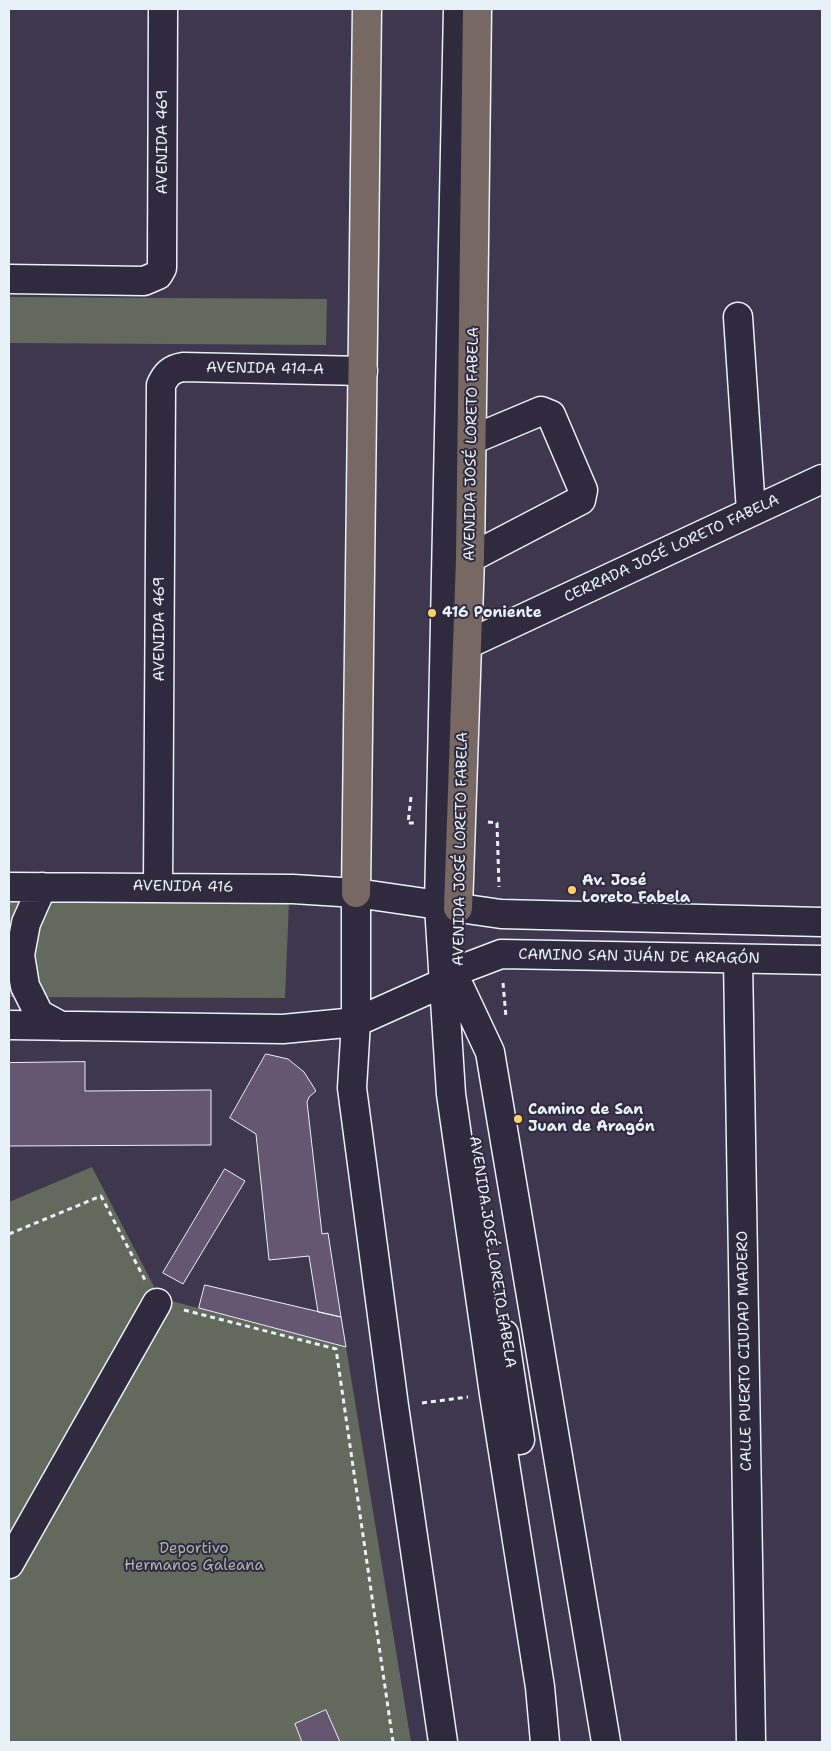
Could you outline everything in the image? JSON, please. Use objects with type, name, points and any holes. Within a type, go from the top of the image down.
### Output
[{"type":"main road","points":[[356,893],[367,9]]},
{"type":"main road","name":"AVENIDA JOSÉ LORETO FABELA","points":[[448,907],[461,766],[468,644],[477,9]]},
{"type":"street","name":"AVENIDA 469","points":[[9,279],[144,281],[158,275],[163,259],[163,9]]},
{"type":"street","points":[[458,9],[448,907],[501,914],[822,922]]},
{"type":"street","points":[[738,316],[751,511]]},
{"type":"street","name":"AVENIDA 414-A","points":[[168,373],[183,367],[363,371]]},
{"type":"street","name":"AVENIDA 469","points":[[158,887],[161,385],[168,373]]},
{"type":"street","points":[[470,558],[581,500],[582,490],[551,415],[541,411],[472,440]]},
{"type":"street","name":"CERRADA JOSÉ LORETO FABELA","points":[[468,644],[822,479]]},
{"type":"street","name":"AVENIDA 416","points":[[9,887],[293,889],[356,893],[448,907]]},
{"type":"street","points":[[42,887],[26,923],[20,955],[25,986],[39,1014],[61,1026]]},
{"type":"street","points":[[356,893],[356,1022],[352,1088],[394,1406],[443,1742]]},
{"type":"street","name":"AVENIDA JOSÉ LORETO FABELA","points":[[448,907],[454,980],[468,1094],[514,1400],[562,1742]]},
{"type":"street","points":[[678,958],[679,919]]},
{"type":"street","points":[[791,921],[792,959]]},
{"type":"street","name":"CAMINO SAN JUÁN DE ARAGÓN","points":[[356,1022],[454,980],[501,954],[738,960],[822,960]]},
{"type":"street","name":"CALLE PUERTO CIUDAD MADERO","points":[[738,960],[751,1742]]},
{"type":"street","points":[[454,980],[451,1094],[494,1394],[540,1687],[545,1742]]},
{"type":"street","points":[[454,980],[490,1052],[606,1742]]},
{"type":"street","points":[[9,1025],[284,1029],[356,1022]]},
{"type":"street","points":[[9,1564],[157,1302]]},
{"type":"path","points":[[497,823],[499,891]]},
{"type":"path","points":[[9,1234],[101,1196],[157,1302],[336,1349],[393,1742]]},
{"type":"path","points":[[394,1406],[494,1394]]},
{"type":"green space","points":[[9,297],[327,299],[326,345],[9,343]]},
{"type":"green space","points":[[9,899],[289,901],[285,998],[9,997]]},
{"type":"green space","name":"Deportivo Hermanos Galeana","points":[[92,1167],[160,1298],[346,1347],[411,1742],[9,1742],[9,1202]]},
{"type":"building","points":[[266,1054],[288,1059],[304,1072],[316,1091],[309,1097],[307,1102],[322,1234],[328,1233],[341,1317],[318,1312],[309,1256],[269,1260],[256,1134],[230,1118]]},
{"type":"building","points":[[85,1062],[85,1091],[211,1090],[211,1145],[9,1146],[9,1063]]},
{"type":"building","points":[[225,1169],[245,1181],[183,1284],[163,1273]]},
{"type":"building","points":[[205,1285],[341,1317],[346,1347],[199,1308]]},
{"type":"building","points":[[326,1710],[340,1742],[302,1742],[295,1724]]},
{"type":"place","name":"416 Poniente","points":[[432,613]]},
{"type":"place","name":"Av. José Loreto Fabela","points":[[572,890]]},
{"type":"place","name":"Camino de San Juan de Aragón","points":[[518,1119]]}]
